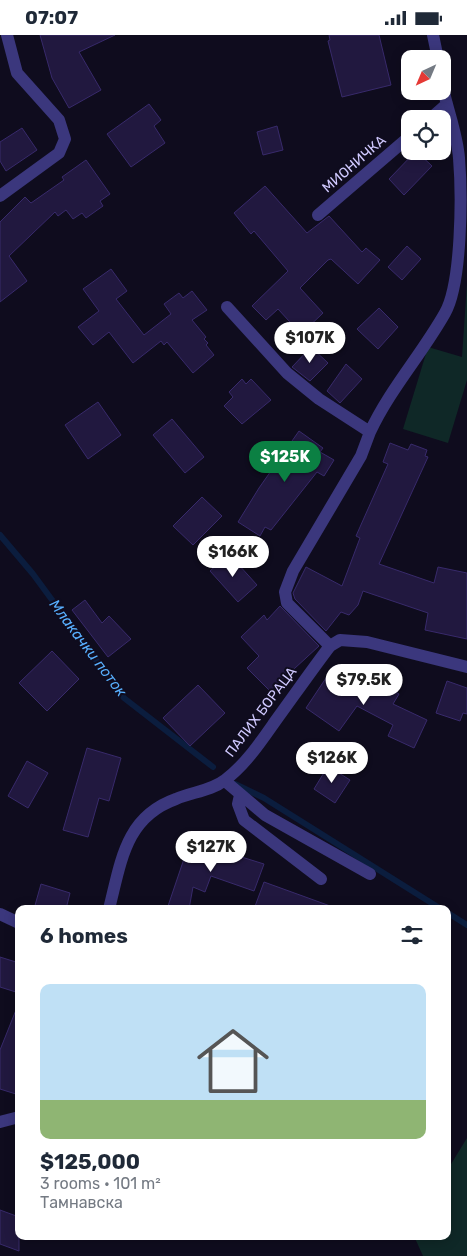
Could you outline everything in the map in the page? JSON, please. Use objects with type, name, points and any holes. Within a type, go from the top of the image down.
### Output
[{"type":"street","points":[[433,35],[436,50]]},
{"type":"street","points":[[0,196],[59,153],[65,139],[59,120],[17,73],[5,41]]},
{"type":"street","points":[[445,100],[459,159],[459,231],[454,291],[445,313],[382,407],[361,456],[293,571],[285,592],[287,603],[330,646],[340,641],[367,642],[467,667]]},
{"type":"street","points":[[440,110],[446,104]]},
{"type":"street","name":"МИОНИЧКА","points":[[318,215],[401,144]]},
{"type":"street","points":[[227,307],[288,373],[319,399],[370,432]]},
{"type":"street","name":"ПАЛИХ БОРАЦА","points":[[110,905],[121,861],[130,837],[149,811],[166,802],[210,789],[225,781],[253,752],[330,646]]},
{"type":"street","points":[[225,781],[265,815],[370,874]]},
{"type":"street","points":[[240,795],[238,804],[244,820],[322,879]]},
{"type":"street","points":[[0,915],[15,921]]},
{"type":"street","points":[[0,1122],[15,1118]]},
{"type":"green space","points":[[467,283],[467,380],[448,443],[403,429],[428,347],[462,357]]},
{"type":"green space","points":[[467,1138],[467,1256],[423,1256],[416,1240],[451,1240],[451,1164]]},
{"type":"building","points":[[40,35],[115,35],[79,52],[101,90],[69,108],[52,78]]},
{"type":"building","points":[[329,35],[379,35],[391,85],[342,97],[328,41],[330,40]]},
{"type":"building","points":[[149,104],[161,120],[154,126],[165,143],[131,167],[107,134]]},
{"type":"building","points":[[277,126],[283,150],[263,155],[257,132]]},
{"type":"building","points":[[22,128],[37,150],[6,171],[0,161],[0,142]]},
{"type":"building","points":[[86,160],[110,194],[100,201],[103,206],[86,218],[82,213],[73,219],[66,210],[58,216],[55,212],[9,256],[27,281],[0,302],[0,222],[25,197],[31,203],[64,180],[62,177]]},
{"type":"building","points":[[407,160],[426,160],[432,166],[404,195],[389,179]]},
{"type":"building","points":[[265,186],[307,233],[329,216],[362,252],[366,248],[380,260],[358,284],[331,259],[328,260],[300,288],[323,313],[301,334],[278,309],[266,320],[252,306],[288,271],[254,231],[251,234],[234,213]]},
{"type":"building","points":[[407,246],[421,259],[402,280],[388,267]]},
{"type":"building","points":[[111,269],[127,291],[116,299],[144,335],[171,314],[164,304],[179,293],[183,298],[192,291],[207,310],[192,320],[206,337],[204,339],[208,343],[206,345],[214,355],[193,373],[167,342],[164,345],[161,341],[133,363],[109,332],[93,345],[78,327],[99,311],[83,289]]},
{"type":"building","points":[[379,308],[398,327],[378,349],[357,329]]},
{"type":"building","points":[[311,347],[328,363],[310,381],[292,367]]},
{"type":"building","points":[[346,364],[362,379],[340,403],[327,391]]},
{"type":"building","points":[[242,379],[246,384],[251,379],[271,400],[242,424],[224,406],[233,397],[229,392]]},
{"type":"building","points":[[98,402],[121,435],[88,459],[65,425]]},
{"type":"building","points":[[172,419],[204,457],[185,473],[153,435]]},
{"type":"building","points":[[299,431],[323,448],[320,452],[334,460],[324,476],[317,472],[271,530],[265,527],[260,536],[238,522]]},
{"type":"building","points":[[390,443],[408,450],[411,444],[427,450],[425,456],[428,457],[379,564],[434,583],[438,567],[467,573],[467,639],[425,630],[428,613],[363,591],[358,605],[349,615],[341,612],[326,631],[295,599],[293,593],[306,567],[342,586],[360,538],[356,536],[388,464],[383,462]]},
{"type":"building","points":[[202,497],[222,516],[193,545],[173,526]]},
{"type":"building","points":[[229,554],[257,585],[238,602],[210,571]]},
{"type":"building","points":[[85,600],[102,623],[109,616],[131,639],[108,657],[72,610]]},
{"type":"building","points":[[280,606],[319,646],[270,691],[247,668],[259,656],[241,637],[264,615],[267,620]]},
{"type":"building","points":[[52,651],[79,679],[47,711],[19,683]]},
{"type":"building","points":[[334,666],[373,693],[379,683],[399,694],[393,704],[427,720],[414,748],[388,736],[393,725],[357,706],[339,731],[306,708]]},
{"type":"building","points":[[447,681],[467,688],[467,714],[463,713],[460,721],[436,713]]},
{"type":"building","points":[[198,685],[225,713],[190,746],[163,718]]},
{"type":"building","points":[[87,748],[121,758],[109,801],[99,798],[88,837],[63,830]]},
{"type":"building","points":[[27,761],[48,773],[28,808],[8,796]]},
{"type":"building","points":[[328,766],[350,780],[335,803],[314,789]]},
{"type":"building","points":[[190,841],[264,864],[254,891],[211,876],[205,892],[193,887],[190,905],[168,905]]},
{"type":"building","points":[[264,882],[327,905],[255,905]]},
{"type":"building","points":[[41,884],[70,893],[67,905],[35,905]]},
{"type":"building","points":[[0,957],[15,962],[15,992],[0,987]]},
{"type":"building","points":[[15,1012],[15,1094],[0,1089],[0,1050]]},
{"type":"building","points":[[0,1210],[15,1216],[15,1240],[19,1240],[19,1251],[0,1244]]},
{"type":"waterway","name":"Млакачки поток","points":[[0,535],[33,574],[124,698],[213,767]]},
{"type":"waterway","name":"Млакачки поток","points":[[235,784],[264,798],[435,905]]},
{"type":"waterway","name":"Млакачки поток","points":[[451,915],[467,925]]}]
